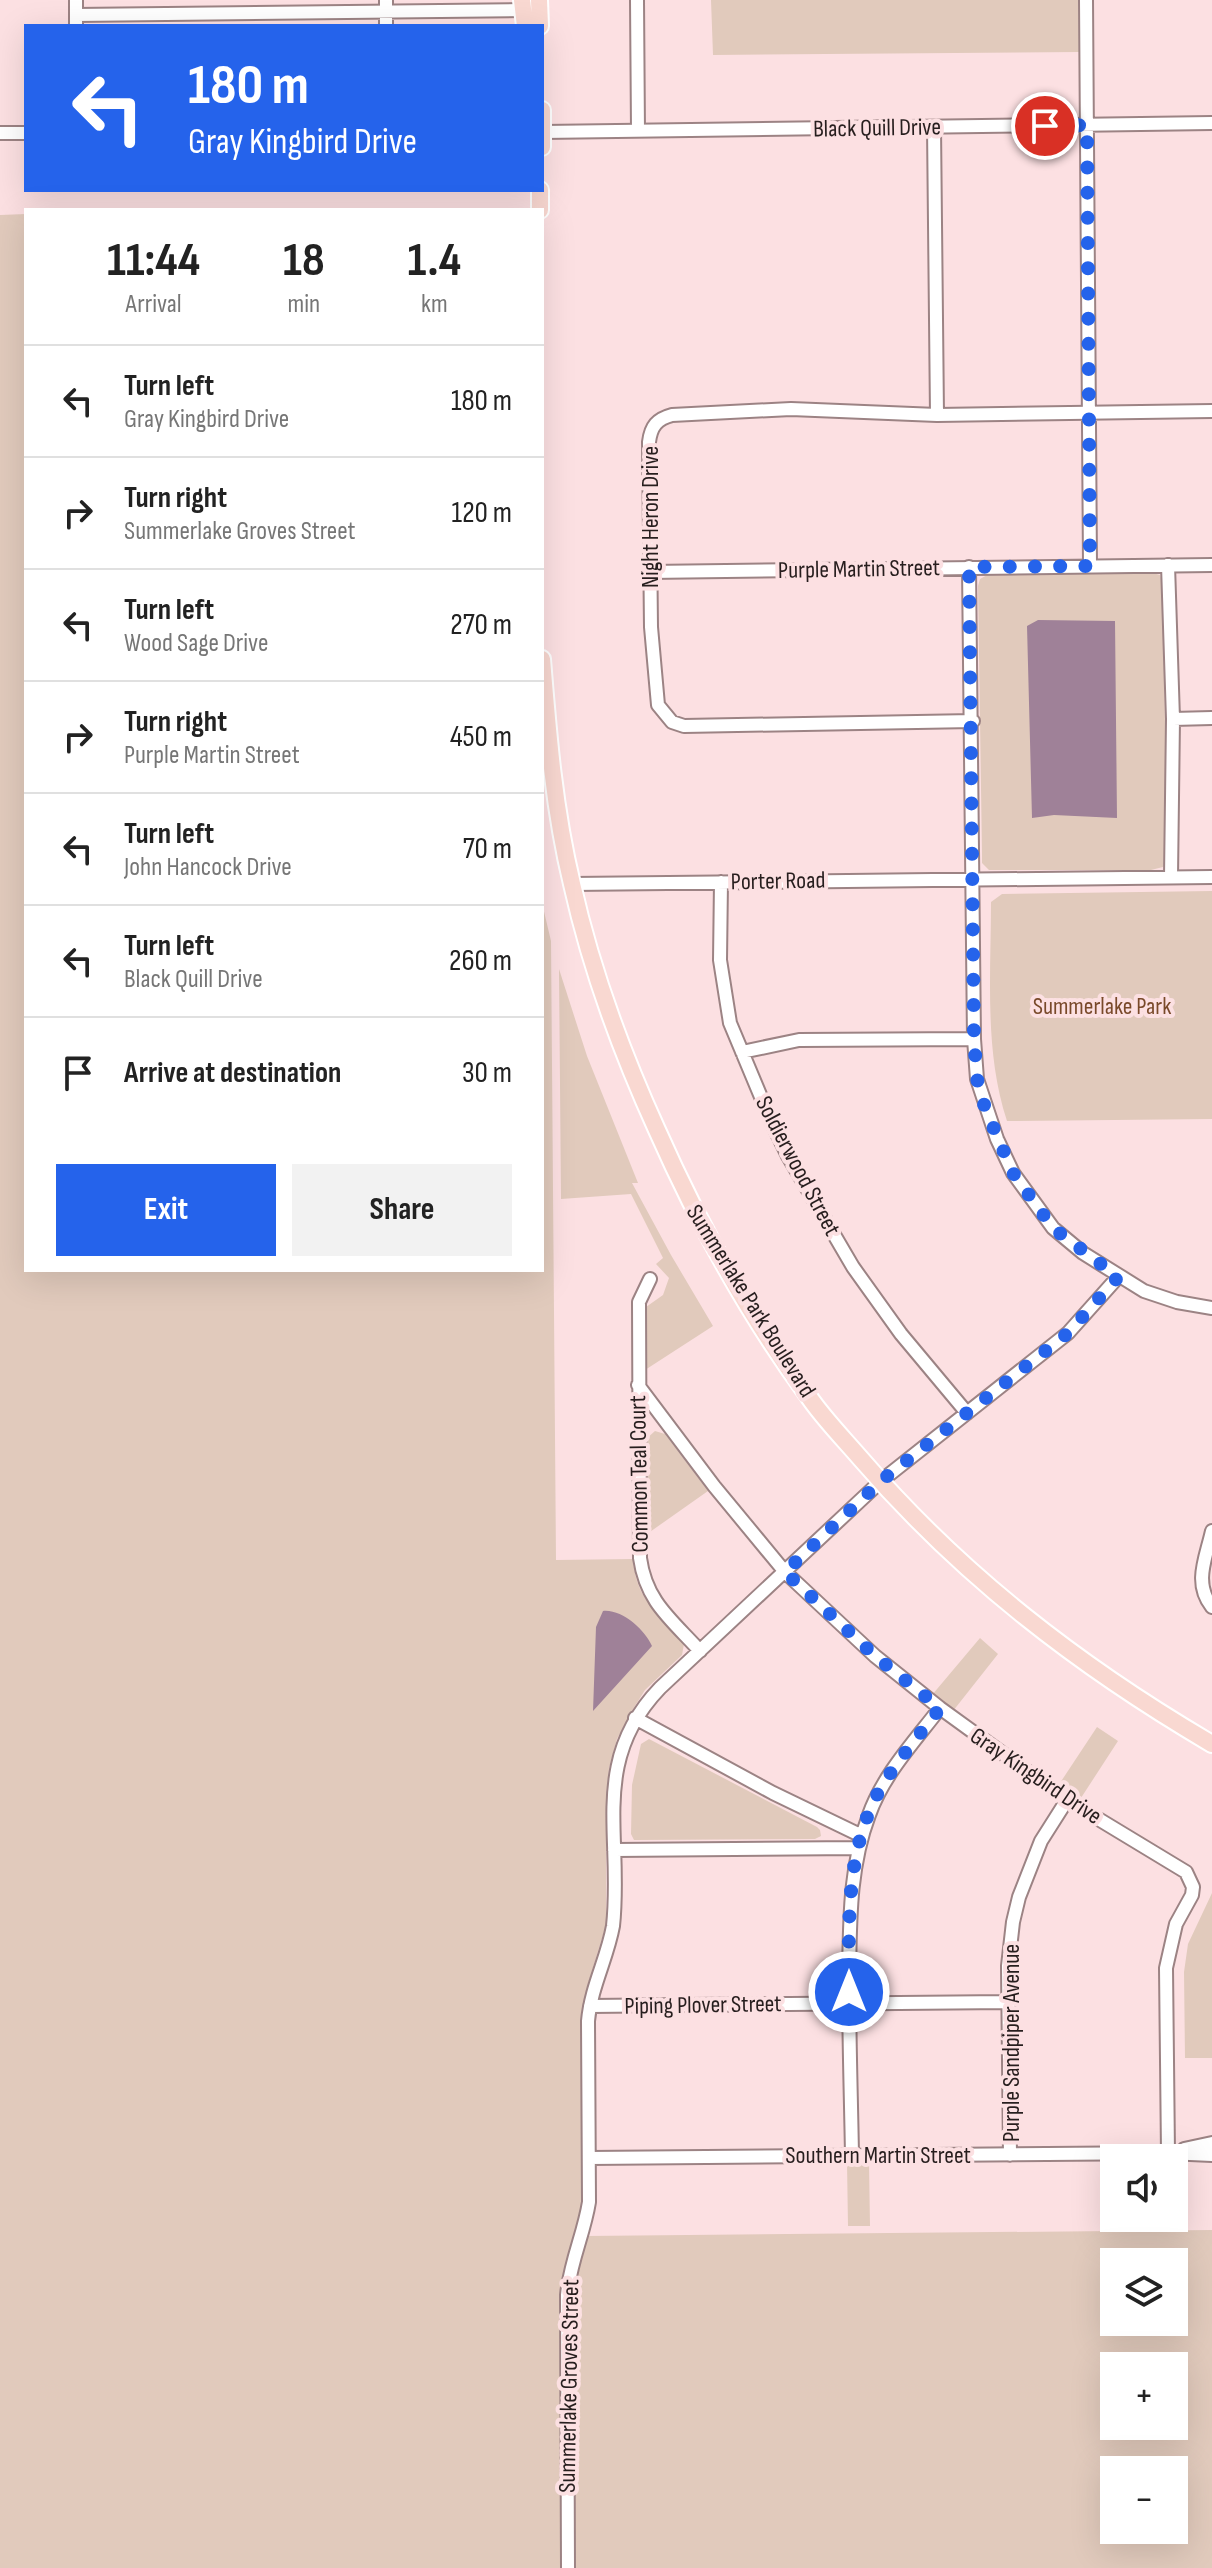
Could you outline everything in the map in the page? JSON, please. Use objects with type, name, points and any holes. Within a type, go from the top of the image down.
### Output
[{"type":"main road","points":[[539,0],[540,24]]},
{"type":"main road","points":[[544,685],[550,763],[572,884]]},
{"type":"main road","name":"Summerlake Park Boulevard","points":[[572,884],[598,981],[631,1072],[681,1185],[716,1254],[811,1400],[938,1542],[984,1584],[1061,1647],[1167,1718],[1212,1744]]},
{"type":"street","points":[[76,0],[76,21],[231,7],[386,13],[523,12]]},
{"type":"street","points":[[637,0],[638,131]]},
{"type":"street","points":[[1086,0],[1090,566]]},
{"type":"street","name":"Black Quill Drive","points":[[544,132],[1212,123]]},
{"type":"street","points":[[934,127],[937,415]]},
{"type":"street","points":[[0,133],[24,133]]},
{"type":"street","name":"Night Heron Drive","points":[[973,721],[684,726],[672,722],[658,705],[651,627],[649,442],[654,424],[672,415],[791,409],[937,415],[1212,411]]},
{"type":"street","points":[[1168,565],[1173,719],[1171,877]]},
{"type":"street","name":"Purple Martin Street","points":[[649,572],[1212,565]]},
{"type":"street","points":[[969,567],[974,1039],[977,1079],[985,1108],[1013,1173],[1053,1228],[1118,1277],[1144,1291],[1177,1302],[1212,1308]]},
{"type":"street","points":[[1173,719],[1212,718]]},
{"type":"street","name":"Porter Road","points":[[572,884],[1212,877]]},
{"type":"street","name":"Soldierwood Street","points":[[721,882],[720,960],[730,1023],[788,1156],[853,1267],[901,1334],[967,1413]]},
{"type":"street","points":[[742,1052],[799,1040],[974,1039]]},
{"type":"street","name":"Summerlake Groves Street","points":[[568,2568],[567,2295],[571,2266],[589,2202],[590,2006],[613,1926],[616,1767],[625,1737],[647,1702],[881,1481],[1068,1333],[1118,1277]]},
{"type":"street","name":"Common Teal Court","points":[[650,1279],[639,1302],[642,1577],[655,1602],[700,1651]]},
{"type":"street","name":"Gray Kingbird Drive","points":[[638,1385],[714,1486],[785,1572],[875,1656],[940,1708],[1067,1800],[1186,1872],[1193,1887],[1192,1895],[1176,1924],[1166,1968],[1168,2144]]},
{"type":"street","points":[[1212,1531],[1201,1583],[1202,1595],[1212,1607]]},
{"type":"street","points":[[852,2155],[850,1896],[860,1842],[869,1813],[885,1783],[940,1708]]},
{"type":"street","points":[[635,1718],[860,1842]]},
{"type":"street","name":"Purple Sandpiper Avenue","points":[[1010,2155],[1010,1944],[1019,1897],[1041,1841],[1067,1800]]},
{"type":"street","points":[[614,1850],[860,1842]]},
{"type":"street","name":"Piping Plover Street","points":[[590,2006],[1008,2002]]},
{"type":"street","name":"Southern Martin Street","points":[[1188,2148],[1212,2143]]},
{"type":"street","name":"Southern Martin Street","points":[[589,2158],[1100,2154]]},
{"type":"street","name":"Southern Martin Street","points":[[1188,2154],[1212,2155]]},
{"type":"green space","points":[[711,0],[1081,0],[1079,52],[713,55]]},
{"type":"green space","points":[[24,214],[24,1272],[544,1272],[544,911],[551,941],[556,1560],[633,1559],[635,1575],[645,1598],[684,1644],[682,1655],[645,1690],[630,1714],[617,1739],[609,1768],[606,1796],[606,1925],[588,1984],[582,2018],[583,2194],[570,2250],[582,2250],[586,2236],[1212,2230],[1212,2568],[0,2568],[0,215]]},
{"type":"green space","points":[[1149,572],[1160,575],[1163,584],[1167,862],[1163,867],[1151,870],[989,870],[982,863],[980,579],[989,574]]},
{"type":"green space","name":"Summerlake Park","points":[[1212,891],[1212,1119],[1007,1121],[992,1040],[991,902],[1002,894]]},
{"type":"green space","points":[[559,969],[587,1056],[638,1183],[632,1183],[713,1326],[645,1370],[646,1307],[663,1295],[669,1278],[656,1264],[663,1258],[631,1194],[561,1199]]},
{"type":"green space","points":[[655,1431],[665,1434],[708,1491],[647,1534],[646,1439]]},
{"type":"green space","points":[[980,1638],[998,1654],[953,1711],[932,1695]]},
{"type":"green space","points":[[1097,1727],[1118,1741],[1079,1801],[1058,1786]]},
{"type":"green space","points":[[649,1739],[817,1827],[821,1836],[815,1839],[634,1840],[631,1834],[632,1785],[641,1744]]},
{"type":"green space","points":[[1212,1893],[1212,2058],[1185,2058],[1184,1972],[1188,1944]]},
{"type":"green space","points":[[847,2163],[869,2163],[870,2226],[848,2226]]},
{"type":"shaded area","points":[[1038,620],[1115,621],[1117,818],[1054,815],[1032,818],[1027,626]]},
{"type":"shaded area","points":[[603,1611],[618,1613],[632,1622],[652,1646],[593,1711],[596,1627]]},
{"type":"route","points":[[849,1992],[852,1875],[869,1813],[891,1772],[940,1708],[875,1656],[785,1572],[881,1481],[1068,1333],[1118,1277],[1053,1228],[1013,1173],[985,1108],[977,1079],[974,1039],[969,567],[1090,566],[1087,125],[1045,126]]}]
